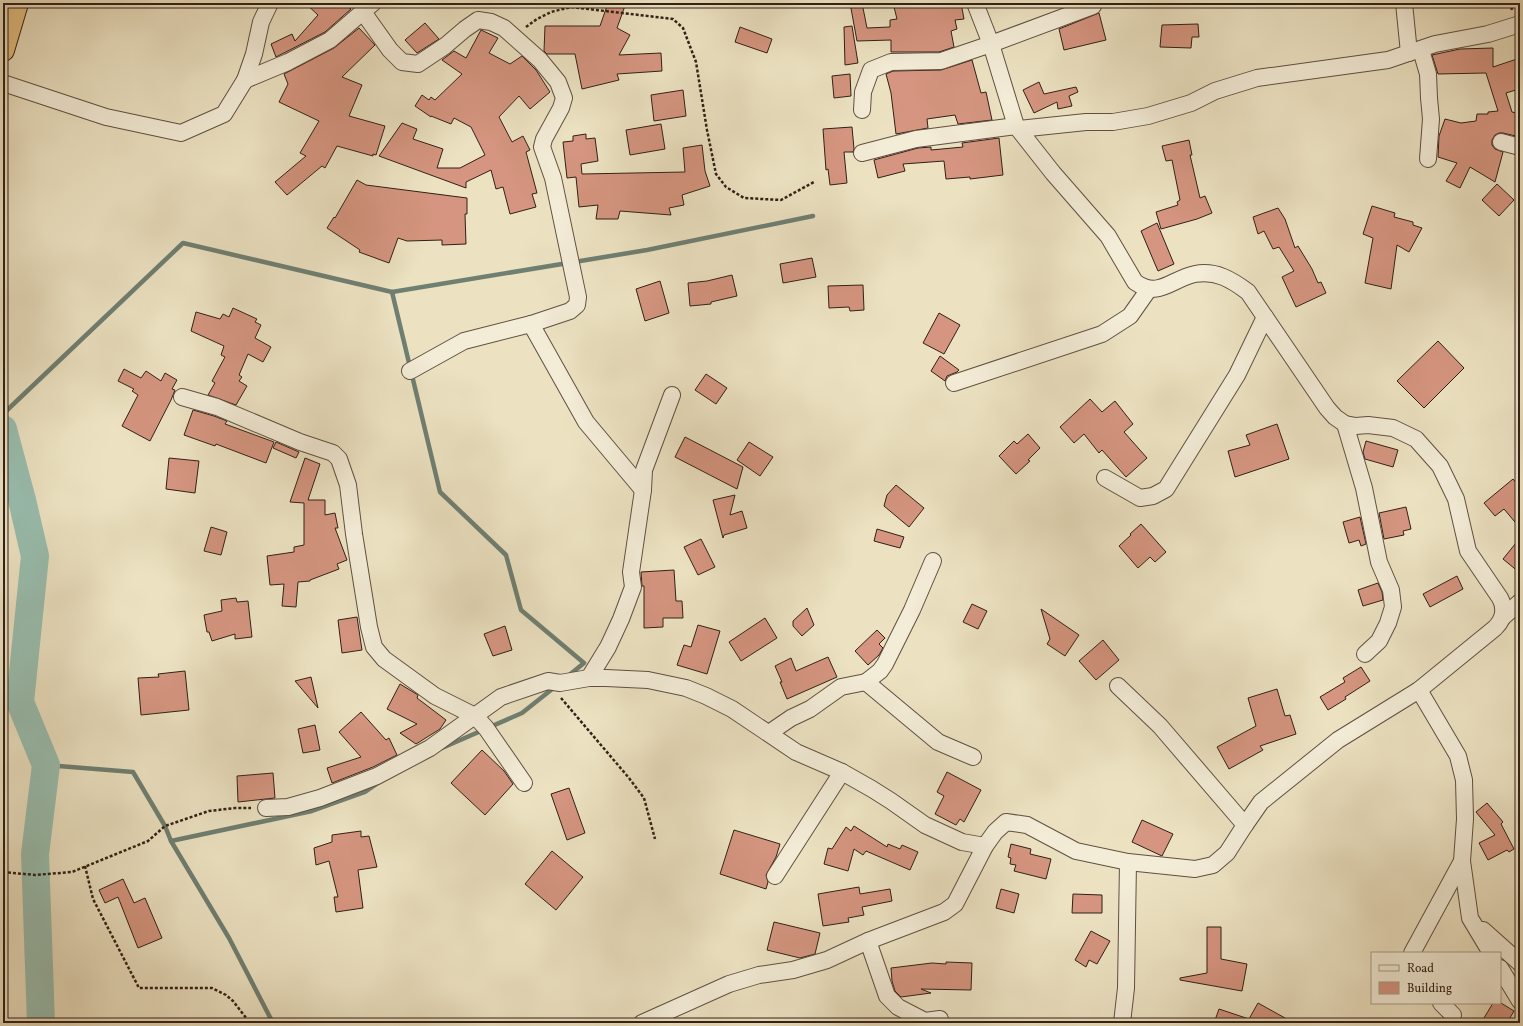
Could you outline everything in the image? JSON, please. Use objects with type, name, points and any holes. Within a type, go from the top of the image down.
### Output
[{"type":"highway","points":[[3,50],[17,3]]},
{"type":"street","points":[[3,83],[106,117],[181,133],[224,114],[245,80],[254,54],[261,22],[270,3]]},
{"type":"street","points":[[975,3],[991,44],[1018,128],[1053,173],[1108,236],[1135,282],[1149,289],[1157,289],[1195,274],[1214,274],[1232,280],[1248,292],[1327,408],[1335,417],[1345,424],[1393,428],[1416,439],[1440,466],[1456,499],[1468,551],[1500,598],[1503,604],[1503,617]]},
{"type":"street","points":[[1404,3],[1415,52],[1428,74],[1428,98],[1431,119],[1428,159]]},
{"type":"street","points":[[862,110],[863,92],[871,70],[891,62],[941,60],[991,44],[1093,6]]},
{"type":"street","points":[[245,80],[288,62],[330,40],[368,8],[390,50],[402,62],[418,64],[445,46],[465,28],[478,20],[491,22],[504,28],[540,60],[558,82],[564,98],[561,108],[544,139],[542,147],[555,185],[578,297],[576,305],[570,311],[531,324],[464,341],[410,371]]},
{"type":"street","points":[[862,153],[916,139],[1086,122],[1114,122],[1148,116],[1191,103],[1215,91],[1257,78],[1388,60],[1435,44],[1488,34],[1520,24]]},
{"type":"street","points":[[1501,142],[1520,147]]},
{"type":"street","points":[[954,383],[1102,334],[1130,316],[1149,289]]},
{"type":"street","points":[[1105,478],[1140,498],[1154,496],[1166,489],[1237,375],[1265,317]]},
{"type":"street","points":[[531,324],[586,422],[642,490]]},
{"type":"street","points":[[589,678],[608,647],[621,619],[633,587],[631,572],[644,470],[672,395]]},
{"type":"street","points":[[182,398],[216,407],[300,442],[335,454],[343,468],[348,485],[354,534],[369,627],[374,647],[384,659],[435,696],[475,716],[486,728],[524,783]]},
{"type":"street","points":[[1345,424],[1364,488],[1379,562],[1391,590],[1393,606],[1388,623],[1380,641],[1365,654]]},
{"type":"street","points":[[769,733],[791,718],[810,710],[841,687],[866,682],[880,671],[912,610],[933,561]]},
{"type":"street","points":[[642,1023],[729,984],[758,975],[793,970],[827,960],[868,941],[944,912],[955,904],[985,846],[995,832],[1006,822],[1026,825],[1076,850],[1128,862],[1195,869],[1209,867],[1217,863],[1227,853],[1244,825],[1262,802],[1338,740],[1419,690],[1495,628],[1503,617],[1520,602]]},
{"type":"street","points":[[266,808],[288,807],[320,798],[363,782],[430,748],[501,697],[548,681],[560,683],[589,678],[648,680],[686,688],[706,696],[732,709],[796,752],[842,772],[885,797],[925,825],[962,842],[985,846]]},
{"type":"street","points":[[866,682],[938,742],[973,757]]},
{"type":"street","points":[[1118,686],[1160,726],[1244,825]]},
{"type":"street","points":[[1419,690],[1458,756],[1464,780],[1465,819],[1462,861],[1470,918],[1490,952]]},
{"type":"street","points":[[776,876],[842,772]]},
{"type":"street","points":[[1413,952],[1462,861]]},
{"type":"street","points":[[1122,1023],[1126,988],[1128,862]]},
{"type":"street","points":[[1470,918],[1520,963]]},
{"type":"street","points":[[868,941],[886,996],[898,1007],[925,1021],[940,1020]]},
{"type":"street","points":[[1501,970],[1520,1001]]},
{"type":"street","points":[[1442,1004],[1453,1015]]},
{"type":"path","points":[[513,37],[537,19],[551,12],[571,7],[673,19],[683,28],[696,62],[716,174],[726,187],[744,198],[781,200],[814,182]]},
{"type":"path","points":[[548,681],[574,715],[630,778],[644,798],[655,839]]},
{"type":"path","points":[[3,872],[35,875],[72,872],[148,841],[165,826],[199,814],[227,809],[266,808]]},
{"type":"path","points":[[85,866],[93,899],[139,988],[212,988],[226,995],[250,1023]]},
{"type":"building","points":[[305,3],[344,3],[351,9],[325,32],[276,57],[271,44],[292,34],[295,41],[318,15]]},
{"type":"building","points":[[608,3],[626,3],[617,28],[630,35],[619,55],[661,53],[662,71],[617,74],[619,80],[582,89],[575,54],[547,54],[544,51],[545,26],[600,26]]},
{"type":"building","points":[[850,3],[862,3],[867,28],[890,27],[890,20],[897,19],[893,3],[961,3],[964,19],[955,20],[957,29],[951,31],[954,47],[939,52],[891,52],[891,40],[857,41]]},
{"type":"building","points":[[1099,13],[1106,40],[1064,50],[1059,29]]},
{"type":"building","points":[[425,23],[439,39],[417,53],[405,40]]},
{"type":"building","points":[[1198,24],[1199,37],[1192,37],[1191,48],[1160,47],[1162,25]]},
{"type":"building","points":[[852,26],[858,63],[845,65],[844,27]]},
{"type":"building","points":[[740,27],[772,39],[767,53],[735,42]]},
{"type":"building","points":[[359,28],[375,45],[342,77],[362,85],[349,116],[385,126],[376,155],[373,154],[373,156],[337,146],[325,168],[322,166],[287,195],[275,182],[306,156],[300,153],[319,121],[279,102],[288,84],[284,74],[334,48]]},
{"type":"building","points":[[481,30],[498,38],[489,53],[510,64],[522,56],[536,70],[550,92],[530,109],[519,96],[499,117],[512,142],[523,136],[530,150],[526,152],[537,193],[532,194],[536,207],[510,214],[503,187],[496,189],[491,170],[466,182],[466,188],[379,156],[402,123],[417,129],[413,139],[443,149],[437,168],[460,168],[485,155],[471,127],[454,118],[451,124],[431,117],[415,106],[422,95],[429,100],[431,97],[435,100],[462,74],[442,60],[454,51],[466,58]]},
{"type":"building","points":[[1493,48],[1493,67],[1520,58],[1520,87],[1519,89],[1506,93],[1512,112],[1520,114],[1520,137],[1499,133],[1495,135],[1492,140],[1492,145],[1495,149],[1503,152],[1495,182],[1470,167],[1460,188],[1446,181],[1457,163],[1438,157],[1439,136],[1445,119],[1461,123],[1476,121],[1477,114],[1488,114],[1488,112],[1498,111],[1486,73],[1438,74],[1432,55],[1460,49]]},
{"type":"building","points":[[972,60],[981,93],[986,92],[992,120],[958,124],[955,115],[927,119],[928,128],[896,134],[891,93],[886,74],[893,71],[941,70]]},
{"type":"building","points":[[850,74],[851,96],[834,98],[832,76]]},
{"type":"building","points":[[1039,82],[1044,94],[1076,87],[1078,92],[1069,96],[1072,106],[1058,109],[1057,102],[1034,113],[1023,90]]},
{"type":"building","points":[[683,90],[686,116],[654,121],[651,95]]},
{"type":"building","points":[[661,124],[665,149],[630,155],[626,130]]},
{"type":"building","points":[[852,127],[854,149],[853,152],[844,152],[847,183],[830,185],[828,169],[826,170],[823,129]]},
{"type":"building","points":[[586,134],[586,139],[595,138],[598,161],[581,164],[582,174],[685,172],[683,148],[702,145],[705,171],[710,186],[682,195],[684,205],[669,208],[671,215],[620,211],[618,219],[596,219],[598,205],[579,207],[576,177],[567,178],[563,142],[573,141],[573,136]]},
{"type":"building","points":[[999,138],[1003,175],[970,179],[970,177],[946,179],[944,161],[903,164],[905,171],[878,178],[874,160],[918,148],[931,147],[931,150],[963,147],[962,143]]},
{"type":"building","points":[[1189,140],[1192,155],[1190,155],[1200,198],[1205,196],[1212,213],[1197,219],[1161,229],[1156,212],[1178,205],[1177,202],[1180,200],[1172,160],[1166,161],[1162,146]]},
{"type":"building","points":[[357,180],[366,185],[467,198],[467,214],[465,214],[466,244],[442,245],[442,240],[407,241],[398,238],[389,263],[359,252],[360,250],[327,228],[334,217],[335,218]]},
{"type":"building","points":[[1497,184],[1514,200],[1499,216],[1482,200]]},
{"type":"building","points":[[1372,206],[1395,213],[1394,217],[1413,222],[1413,225],[1422,228],[1409,252],[1397,245],[1391,289],[1365,283],[1373,238],[1363,234]]},
{"type":"building","points":[[1278,208],[1285,219],[1295,248],[1298,246],[1312,269],[1318,283],[1321,282],[1326,293],[1296,307],[1282,277],[1294,271],[1279,247],[1273,249],[1264,231],[1258,234],[1253,217]]},
{"type":"building","points":[[1157,223],[1174,264],[1158,271],[1141,231]]},
{"type":"building","points":[[812,258],[816,277],[783,283],[780,264]]},
{"type":"building","points":[[732,275],[737,296],[711,302],[711,304],[690,306],[688,283],[707,281]]},
{"type":"building","points":[[660,281],[669,313],[645,321],[636,289]]},
{"type":"building","points":[[863,285],[864,310],[850,311],[849,307],[829,308],[828,286]]},
{"type":"building","points":[[233,308],[257,319],[255,322],[261,325],[255,338],[271,347],[263,362],[248,354],[239,375],[242,377],[239,381],[247,386],[236,405],[208,395],[215,383],[212,381],[225,357],[221,355],[224,346],[191,331],[196,312],[220,319],[223,314],[229,317]]},
{"type":"building","points":[[939,313],[960,325],[944,354],[923,343]]},
{"type":"building","points":[[1438,341],[1464,368],[1424,408],[1397,381]]},
{"type":"building","points":[[940,356],[959,370],[947,376],[945,381],[931,371]]},
{"type":"building","points":[[124,369],[141,378],[146,371],[161,381],[165,373],[177,380],[172,389],[175,390],[171,400],[150,441],[122,426],[138,395],[132,391],[134,389],[118,381]]},
{"type":"building","points":[[706,374],[727,388],[716,404],[695,390]]},
{"type":"building","points":[[1090,399],[1102,412],[1115,401],[1133,424],[1124,432],[1147,458],[1126,477],[1102,450],[1099,453],[1084,434],[1074,443],[1060,427]]},
{"type":"building","points":[[193,410],[227,421],[225,424],[274,442],[266,463],[216,444],[215,446],[184,435]]},
{"type":"building","points":[[1277,424],[1289,459],[1235,477],[1228,451],[1250,445],[1246,435]]},
{"type":"building","points":[[1028,434],[1040,448],[1028,460],[1030,461],[1016,474],[999,456],[1014,441],[1017,444]]},
{"type":"building","points":[[685,437],[743,467],[737,489],[675,457]]},
{"type":"building","points":[[1366,441],[1398,450],[1393,467],[1365,459],[1363,452]]},
{"type":"building","points":[[276,442],[299,452],[296,458],[273,448]]},
{"type":"building","points":[[749,442],[773,457],[760,476],[737,460]]},
{"type":"building","points":[[169,458],[199,461],[195,493],[166,489]]},
{"type":"building","points":[[305,458],[320,464],[308,500],[325,500],[325,515],[335,513],[338,528],[335,528],[347,560],[337,564],[339,569],[310,581],[298,582],[296,607],[282,606],[284,584],[270,585],[267,556],[294,552],[294,547],[304,545],[304,503],[290,502]]},
{"type":"building","points":[[1513,479],[1520,488],[1520,528],[1504,509],[1495,516],[1484,503]]},
{"type":"building","points":[[896,485],[924,508],[909,527],[884,506],[887,495]]},
{"type":"building","points":[[735,495],[730,515],[742,511],[747,528],[724,535],[723,538],[713,500]]},
{"type":"building","points":[[1406,507],[1411,529],[1403,531],[1404,535],[1384,539],[1379,513]]},
{"type":"building","points":[[1360,517],[1366,544],[1361,546],[1359,540],[1349,543],[1343,522]]},
{"type":"building","points":[[1141,524],[1166,552],[1155,562],[1150,557],[1138,568],[1119,546]]},
{"type":"building","points":[[211,527],[227,532],[221,555],[204,551]]},
{"type":"building","points":[[877,529],[904,537],[900,548],[874,541]]},
{"type":"building","points":[[1520,538],[1520,573],[1503,559]]},
{"type":"building","points":[[701,539],[715,567],[698,575],[684,547]]},
{"type":"building","points":[[674,570],[676,601],[682,601],[683,618],[663,618],[663,627],[644,628],[644,586],[642,586],[641,572]]},
{"type":"building","points":[[1457,576],[1463,589],[1430,607],[1423,594]]},
{"type":"building","points":[[1378,583],[1382,592],[1383,600],[1363,606],[1358,590]]},
{"type":"building","points":[[236,598],[237,602],[248,601],[252,637],[235,639],[235,634],[212,641],[209,632],[207,632],[204,615],[222,611],[221,600]]},
{"type":"building","points":[[972,604],[987,611],[978,629],[963,622]]},
{"type":"building","points":[[807,608],[814,625],[802,636],[793,626],[793,621]]},
{"type":"building","points":[[1041,609],[1079,635],[1065,656],[1047,644],[1050,639]]},
{"type":"building","points":[[357,617],[362,650],[342,653],[338,620]]},
{"type":"building","points":[[765,618],[777,638],[741,661],[729,642]]},
{"type":"building","points":[[698,625],[720,631],[707,674],[677,665],[684,645],[691,647]]},
{"type":"building","points":[[505,626],[512,650],[493,656],[484,634]]},
{"type":"building","points":[[877,630],[885,638],[879,644],[883,648],[879,655],[868,665],[855,651]]},
{"type":"building","points":[[1103,640],[1119,660],[1096,680],[1079,661]]},
{"type":"building","points":[[828,657],[837,677],[787,699],[775,666],[791,658],[796,671]]},
{"type":"building","points":[[1361,667],[1370,681],[1328,710],[1320,697],[1345,682],[1343,678]]},
{"type":"building","points":[[185,671],[189,710],[141,715],[138,678],[159,677],[158,674]]},
{"type":"building","points":[[311,677],[318,708],[295,681]]},
{"type":"building","points":[[400,684],[418,695],[417,698],[446,720],[440,729],[416,744],[400,733],[417,724],[387,709]]},
{"type":"building","points":[[1277,689],[1285,716],[1290,715],[1296,734],[1260,746],[1263,750],[1229,769],[1217,747],[1256,726],[1248,698]]},
{"type":"building","points":[[361,712],[386,740],[389,738],[397,755],[373,767],[332,783],[327,768],[361,757],[339,732]]},
{"type":"building","points":[[315,725],[320,750],[303,753],[298,729]]},
{"type":"building","points":[[482,750],[504,771],[513,784],[485,815],[451,783]]},
{"type":"building","points":[[947,772],[981,790],[964,822],[960,819],[956,825],[935,814],[944,796],[937,792]]},
{"type":"building","points":[[273,773],[275,798],[238,802],[237,776]]},
{"type":"building","points":[[569,788],[585,833],[567,840],[551,794]]},
{"type":"building","points":[[1487,803],[1503,822],[1501,824],[1514,849],[1509,852],[1507,850],[1488,860],[1479,843],[1495,835],[1476,812]]},
{"type":"building","points":[[1142,820],[1173,834],[1162,856],[1132,842]]},
{"type":"building","points":[[854,826],[887,847],[888,844],[900,849],[902,845],[918,852],[910,870],[866,851],[863,855],[854,849],[848,871],[824,864],[828,848],[832,849],[846,827],[851,831]]},
{"type":"building","points":[[734,830],[780,844],[776,857],[766,875],[768,882],[766,889],[720,874]]},
{"type":"building","points":[[361,831],[361,837],[369,836],[377,867],[358,870],[363,908],[336,912],[334,897],[338,897],[329,861],[316,865],[314,848],[332,842],[332,835]]},
{"type":"building","points":[[1011,844],[1031,849],[1030,854],[1051,859],[1046,879],[1014,871],[1016,865],[1010,864],[1011,858],[1008,857]]},
{"type":"building","points":[[552,851],[583,877],[556,910],[525,884]]},
{"type":"building","points":[[123,879],[134,903],[145,898],[162,938],[138,948],[118,897],[105,903],[99,890]]},
{"type":"building","points":[[859,887],[860,894],[890,889],[892,901],[862,907],[864,915],[848,918],[849,922],[823,926],[818,894]]},
{"type":"building","points":[[1001,889],[1019,894],[1014,913],[996,908]]},
{"type":"building","points":[[1073,894],[1102,895],[1102,913],[1072,913]]},
{"type":"building","points":[[774,922],[820,933],[815,954],[800,958],[767,950]]},
{"type":"building","points":[[1207,927],[1221,927],[1221,959],[1247,964],[1242,991],[1180,980],[1180,978],[1207,973]]},
{"type":"building","points":[[1091,931],[1110,941],[1097,964],[1089,960],[1086,967],[1075,960]]},
{"type":"building","points":[[946,962],[972,963],[971,990],[921,989],[931,993],[901,997],[895,991],[892,981],[891,968],[932,963],[946,964]]},
{"type":"building","points":[[1258,1003],[1294,1023],[1214,1023],[1219,1009],[1249,1019]]},
{"type":"building","points":[[1501,1003],[1514,1011],[1507,1023],[1481,1023],[1492,1004]]},
{"type":"waterway","points":[[3,414],[183,243],[392,292],[647,250],[813,216]]},
{"type":"waterway","points":[[392,292],[440,492],[506,555],[521,610],[584,663],[568,676]]},
{"type":"waterway","points":[[3,429],[35,556],[20,702],[46,765],[35,854],[41,1023]]},
{"type":"waterway","points":[[442,748],[522,713],[556,686]]},
{"type":"waterway","points":[[46,765],[133,772],[165,826],[171,841],[229,938],[273,1023]]},
{"type":"waterway","points":[[171,841],[312,811],[365,792],[378,783]]}]
